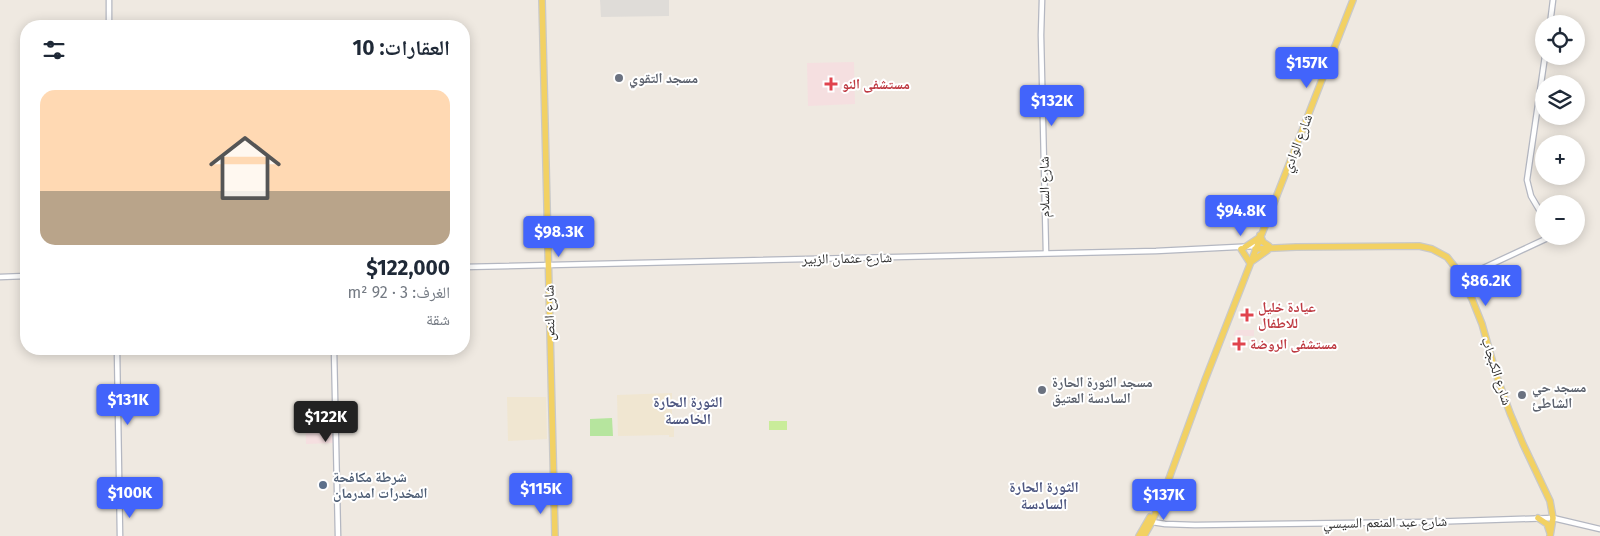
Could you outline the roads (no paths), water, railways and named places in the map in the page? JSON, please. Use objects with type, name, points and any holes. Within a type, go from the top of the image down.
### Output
[{"type":"main road","name":"شارع النص","points":[[541,0],[554,536]]},
{"type":"main road","name":"شارع الوادي","points":[[1144,536],[1153,520],[1260,236],[1352,0]]},
{"type":"main road","points":[[1260,236],[1269,248],[1251,262],[1243,248],[1260,236]]},
{"type":"main road","name":"شارع الكبجاب","points":[[1269,248],[1427,247],[1447,257],[1462,278],[1482,324],[1497,377],[1523,444],[1550,501],[1553,518],[1550,535]]},
{"type":"main road","points":[[1256,248],[1269,248]]},
{"type":"main road","name":"شارع الوادي","points":[[1139,536],[1150,518],[1185,428],[1188,426]]},
{"type":"main road","points":[[1538,518],[1547,524],[1550,535]]},
{"type":"street","points":[[109,0],[109,20]]},
{"type":"street","name":"شارع السلام","points":[[1042,0],[1041,35],[1046,253]]},
{"type":"street","points":[[1551,15],[1553,0]]},
{"type":"street","points":[[1535,203],[1531,196],[1527,180],[1544,65]]},
{"type":"street","points":[[1462,278],[1535,244]]},
{"type":"street","name":"شارع عثمان الزبير","points":[[470,267],[1256,248]]},
{"type":"street","points":[[0,277],[20,276]]},
{"type":"street","points":[[116,355],[120,536]]},
{"type":"street","points":[[334,355],[338,536]]},
{"type":"street","name":"شارع عبد المنعم السيسي","points":[[1153,520],[1168,524],[1196,526],[1553,518],[1600,529]]},
{"type":"place","name":"مسجد التقوي","points":[[619,78]]},
{"type":"place","name":"مستشفى النو","points":[[831,84]]},
{"type":"place","name":"عيادة خليل للاطفال","points":[[1247,315]]},
{"type":"place","name":"مستشفى الروضة","points":[[1239,344]]},
{"type":"place","name":"مسجد الثورة الحارة السادسة العتيق","points":[[1042,390]]},
{"type":"place","name":"مسجد حي الشاطئ","points":[[1522,395]]},
{"type":"place","name":"شرطة مكافحة المخدرات امدرمان","points":[[323,485]]},
{"type":"district","name":"الثورة الحارة الخامسة","points":[[688,410]]},
{"type":"district","name":"الثورة الحارة السادسة","points":[[1044,496]]}]
